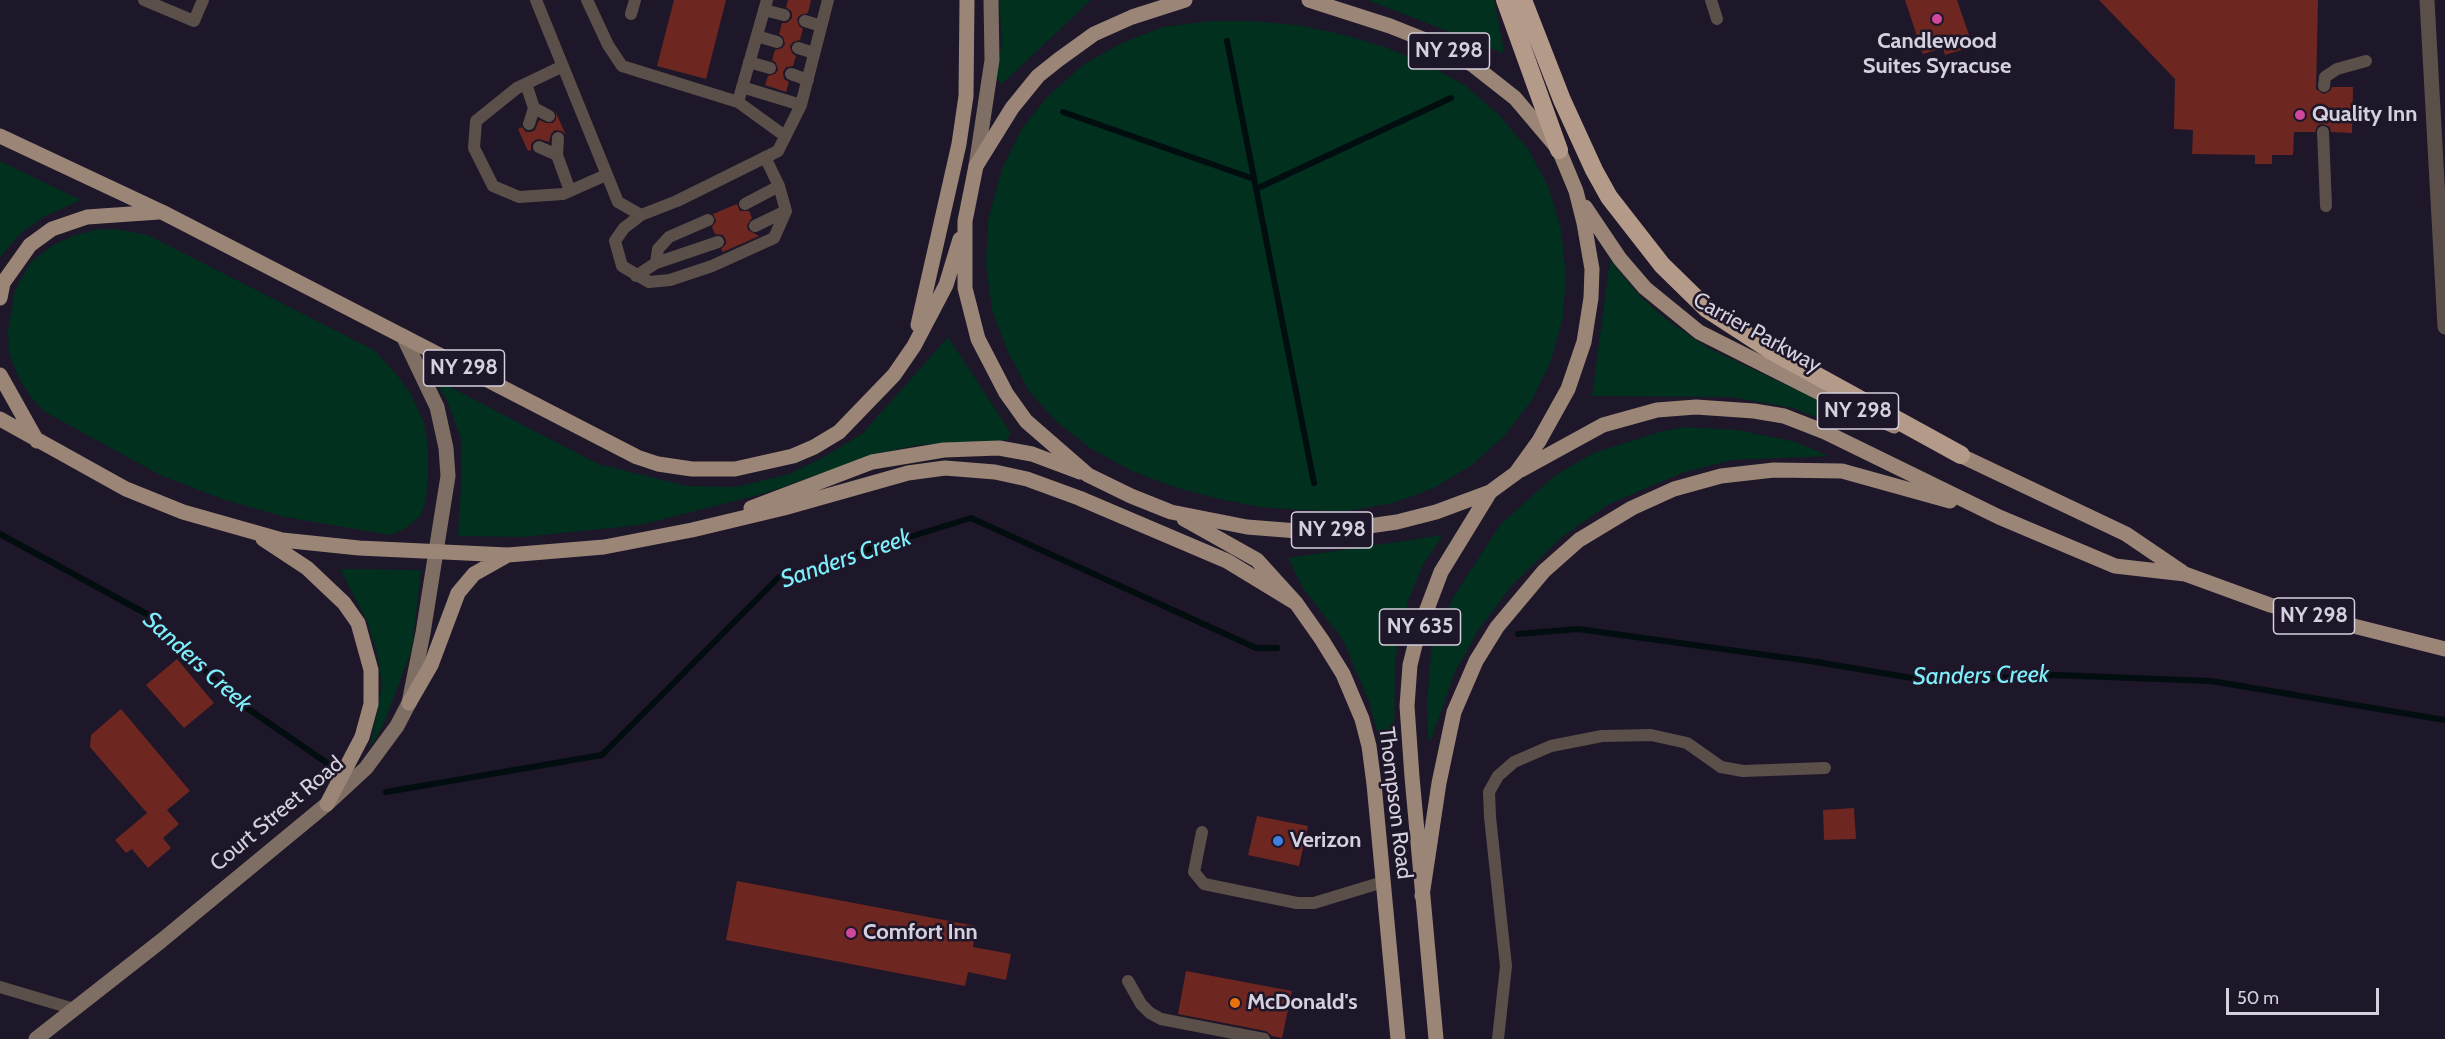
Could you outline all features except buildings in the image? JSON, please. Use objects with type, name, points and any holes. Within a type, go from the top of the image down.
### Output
[{"type":"highway","points":[[1505,0],[1559,150]]},
{"type":"highway","points":[[1523,0],[1562,100],[1594,170],[1609,197],[1662,265],[1707,309],[1770,350],[1961,455]]},
{"type":"main road","points":[[914,346],[962,122],[968,67],[967,0]]},
{"type":"main road","name":"NY 298","points":[[0,136],[162,212],[637,457],[658,464],[692,469],[735,469],[793,456],[814,447],[839,432],[894,375],[914,346],[946,285],[965,221],[976,166],[1012,108],[1038,76],[1094,34],[1132,17],[1185,0]]},
{"type":"main road","name":"NY 298","points":[[1309,0],[1390,26],[1445,48],[1473,65],[1515,98],[1559,150],[1576,191]]},
{"type":"main road","points":[[1516,473],[1539,441],[1568,389],[1584,342],[1591,298],[1592,269],[1576,191]]},
{"type":"main road","name":"Carrier Parkway","points":[[1576,191],[1604,237],[1645,288],[1699,332],[1830,398],[1961,455],[2126,534],[2185,574]]},
{"type":"main road","points":[[0,298],[3,283],[30,245],[52,229],[87,217],[162,212]]},
{"type":"main road","points":[[965,221],[965,288],[978,339],[1006,393],[1026,421],[1088,475]]},
{"type":"main road","points":[[0,375],[38,441]]},
{"type":"main road","name":"Carrier Parkway","points":[[1516,473],[1604,425],[1657,410],[1696,407],[1745,410],[1785,416],[1825,432],[1999,517],[2115,566],[2185,574],[2270,605],[2445,649]]},
{"type":"main road","name":"NY 298","points":[[0,419],[126,489],[183,512],[250,531],[293,541],[359,548],[508,555],[604,547],[692,530],[872,462],[944,450],[999,448],[1032,454],[1088,475],[1171,512],[1247,527],[1298,531],[1348,529],[1397,522],[1436,512],[1490,492],[1516,473]]},
{"type":"main road","points":[[692,530],[784,508],[908,473],[945,468],[995,472],[1027,479],[1079,498],[1227,561],[1296,603]]},
{"type":"main road","points":[[1422,896],[1439,783],[1454,712],[1476,661],[1497,627],[1544,571],[1580,540],[1632,508],[1674,489],[1721,476],[1773,470],[1842,471],[1910,489],[1999,517]]},
{"type":"main road","name":"Thompson Road","points":[[1436,1039],[1407,706],[1410,665],[1418,633],[1441,572],[1490,492]]},
{"type":"main road","name":"Thompson Road","points":[[1171,512],[1257,560],[1296,603],[1322,640],[1342,674],[1362,719],[1369,746],[1374,784],[1398,1039]]},
{"type":"main road","points":[[250,531],[307,568],[344,603],[358,623],[371,670],[371,704],[362,737],[327,804]]},
{"type":"main road","points":[[409,703],[431,665],[458,593],[474,574],[508,555]]},
{"type":"street","points":[[976,166],[992,60],[992,0]]},
{"type":"street","points":[[2427,0],[2445,327]]},
{"type":"street","name":"Court Street Road","points":[[36,1039],[161,941],[327,804],[366,768],[397,726],[409,703],[423,633],[447,476],[446,448],[437,406],[403,336]]},
{"type":"lane","points":[[144,0],[194,21],[203,0]]},
{"type":"lane","points":[[536,0],[618,202],[641,215]]},
{"type":"lane","points":[[587,0],[608,45],[622,66],[738,102],[785,136]]},
{"type":"lane","points":[[631,14],[635,0]]},
{"type":"lane","points":[[765,157],[779,186],[786,211],[774,238],[712,266],[670,280],[649,282],[622,266],[615,241],[624,228],[641,215],[677,201],[765,157],[778,151],[801,105],[826,0]]},
{"type":"lane","points":[[1711,0],[1717,19]]},
{"type":"lane","points":[[738,102],[766,5],[784,15]]},
{"type":"lane","points":[[805,21],[821,26]]},
{"type":"lane","points":[[757,36],[777,42]]},
{"type":"lane","points":[[798,48],[814,53]]},
{"type":"lane","points":[[2324,86],[2325,76],[2337,69],[2366,61]]},
{"type":"lane","points":[[749,62],[770,68]]},
{"type":"lane","points":[[563,66],[517,88],[476,121],[474,148],[493,186],[519,197],[563,194],[606,174]]},
{"type":"lane","points":[[791,74],[808,80]]},
{"type":"lane","points":[[526,84],[534,108],[529,124]]},
{"type":"lane","points":[[742,87],[801,105]]},
{"type":"lane","points":[[534,108],[549,116]]},
{"type":"lane","points":[[2323,132],[2326,206]]},
{"type":"lane","points":[[558,138],[557,155],[570,191]]},
{"type":"lane","points":[[539,147],[557,155]]},
{"type":"lane","points":[[745,204],[779,186]]},
{"type":"lane","points":[[755,226],[786,211]]},
{"type":"lane","points":[[656,263],[658,249],[669,237],[708,220]]},
{"type":"lane","points":[[636,276],[656,263],[718,242]]},
{"type":"lane","points":[[1498,1039],[1506,966],[1490,817],[1490,792],[1498,776],[1514,762],[1551,747],[1602,736],[1651,735],[1687,743],[1721,766],[1743,771],[1825,768]]},
{"type":"lane","points":[[1202,832],[1194,872],[1204,884],[1297,903],[1314,903],[1383,882]]},
{"type":"lane","points":[[1128,981],[1141,1004],[1161,1019],[1264,1039]]},
{"type":"lane","points":[[0,987],[74,1009]]},
{"type":"green space","points":[[999,0],[1091,0],[1002,84],[996,78],[1002,41]]},
{"type":"green space","points":[[1368,0],[1494,0],[1503,53]]},
{"type":"green space","points":[[1209,21],[1253,21],[1297,25],[1341,34],[1385,47],[1426,64],[1466,86],[1499,115],[1528,149],[1548,186],[1561,229],[1566,275],[1563,317],[1551,361],[1532,400],[1505,435],[1472,465],[1434,488],[1393,503],[1347,511],[1259,507],[1171,486],[1130,470],[1090,448],[1056,421],[1029,391],[1008,352],[992,310],[986,264],[988,220],[1002,169],[1021,130],[1047,97],[1084,64],[1124,42],[1163,27]]},
{"type":"green space","points":[[0,161],[81,200],[43,217],[21,233],[0,257]]},
{"type":"green space","points":[[115,229],[148,235],[374,350],[411,394],[424,423],[428,447],[428,477],[426,499],[421,515],[406,528],[390,535],[285,517],[222,499],[160,475],[45,412],[32,399],[19,378],[9,354],[8,330],[15,290],[31,262],[53,245],[95,230]]},
{"type":"green space","points":[[1610,260],[1641,297],[1666,319],[1708,348],[1827,404],[1820,419],[1793,408],[1732,397],[1592,396]]},
{"type":"green space","points":[[948,337],[1011,433],[1007,440],[918,445],[875,454],[766,493],[640,525],[523,537],[458,536],[461,438],[446,398],[433,378],[598,464],[687,486],[736,487],[789,474],[826,456],[863,433]]},
{"type":"green space","points":[[1685,427],[1738,430],[1796,442],[1829,456],[1732,460],[1682,473],[1609,504],[1562,537],[1513,584],[1479,629],[1455,672],[1432,737],[1428,740],[1427,702],[1431,651],[1452,599],[1500,525],[1553,477],[1593,453],[1663,431]]},
{"type":"green space","points":[[1443,535],[1423,565],[1408,601],[1395,659],[1394,736],[1378,737],[1370,704],[1343,640],[1303,588],[1288,558]]},
{"type":"green space","points":[[340,569],[421,570],[412,649],[383,726],[370,748],[382,685],[377,653],[367,621]]},
{"type":"waterway","points":[[1227,41],[1314,483]]},
{"type":"waterway","points":[[1256,189],[1451,98]]},
{"type":"waterway","points":[[1063,112],[1254,179]]},
{"type":"waterway","name":"Sanders Creek","points":[[386,792],[602,755],[779,577],[971,518],[1256,648],[1277,648]]},
{"type":"waterway","name":"Sanders Creek","points":[[0,534],[154,618],[231,697],[327,763]]},
{"type":"waterway","name":"Sanders Creek","points":[[1518,634],[1578,629],[1817,662],[1930,681],[2054,675],[2211,681],[2445,720]]},
{"type":"place","name":"Candlewood Suites Syracuse","points":[[1937,19]]},
{"type":"place","name":"Quality Inn","points":[[2300,115]]},
{"type":"place","name":"Verizon","points":[[1278,841]]},
{"type":"place","name":"Comfort Inn","points":[[851,933]]},
{"type":"place","name":"McDonald's","points":[[1235,1003]]}]
